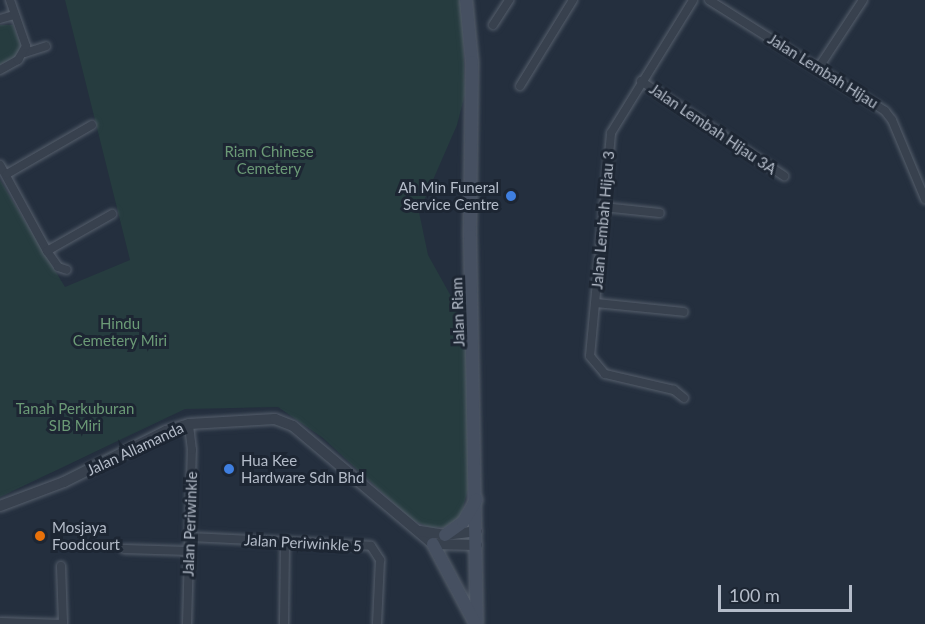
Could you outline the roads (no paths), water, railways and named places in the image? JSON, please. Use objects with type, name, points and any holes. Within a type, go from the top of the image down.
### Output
[{"type":"main road","name":"Jalan Riam","points":[[466,0],[472,62],[470,236],[477,498],[476,624]]},
{"type":"main road","points":[[445,535],[463,522],[477,498]]},
{"type":"main road","points":[[434,544],[456,581],[476,624]]},
{"type":"street","points":[[10,0],[26,45],[25,53]]},
{"type":"street","points":[[494,25],[508,0]]},
{"type":"street","points":[[520,86],[573,0]]},
{"type":"street","name":"Jalan Lembah Hijau 3","points":[[684,398],[674,390],[614,377],[592,363],[603,207],[611,133],[693,0]]},
{"type":"street","name":"Jalan Lembah Hijau","points":[[709,0],[819,68],[892,120],[925,198]]},
{"type":"street","points":[[819,68],[863,0]]},
{"type":"street","points":[[0,19],[14,15]]},
{"type":"street","points":[[0,70],[25,53],[46,46]]},
{"type":"street","name":"Jalan Lembah Hijau 3A","points":[[641,81],[784,176]]},
{"type":"street","points":[[7,174],[92,125]]},
{"type":"street","points":[[0,165],[7,174],[47,251],[58,267],[67,270]]},
{"type":"street","points":[[603,207],[660,213]]},
{"type":"street","points":[[47,251],[112,214]]},
{"type":"street","points":[[596,303],[684,312]]},
{"type":"street","name":"Jalan Allamanda","points":[[0,506],[64,482],[166,431],[189,424],[267,418],[293,426],[434,544]]},
{"type":"street","name":"Jalan Periwinkle","points":[[187,624],[190,537],[189,424]]},
{"type":"street","points":[[417,531],[445,535],[477,531]]},
{"type":"street","name":"Jalan Periwinkle 5","points":[[190,537],[365,545],[376,550],[380,560],[377,624]]},
{"type":"street","points":[[284,624],[285,541]]},
{"type":"street","points":[[434,544],[477,545]]},
{"type":"street","points":[[124,549],[189,551]]},
{"type":"street","points":[[0,622],[63,623],[61,566]]},
{"type":"place","name":"Ah Min Funeral Service Centre","points":[[511,196]]},
{"type":"place","name":"Hua Kee Hardware Sdn Bhd","points":[[229,469]]},
{"type":"place","name":"Mosjaya Foodcourt","points":[[40,536]]},
{"type":"park label","name":"Riam Chinese Cemetery","points":[[269,160]]},
{"type":"park label","name":"Hindu Cemetery Miri","points":[[120,332]]},
{"type":"park label","name":"Tanah Perkuburan SIB Miri","points":[[75,416]]}]
